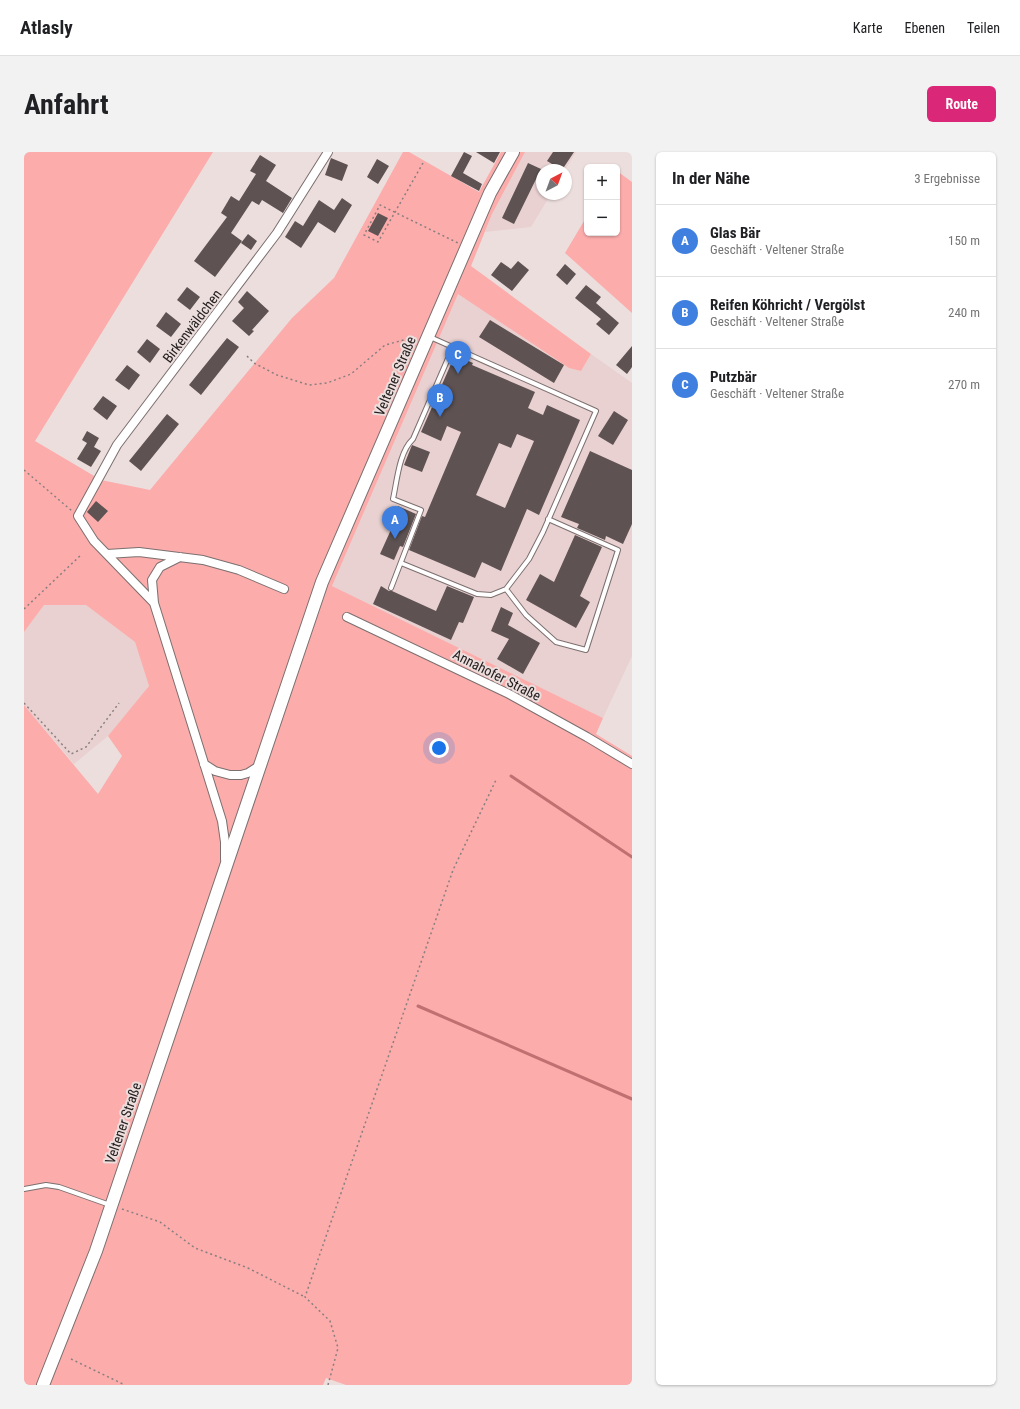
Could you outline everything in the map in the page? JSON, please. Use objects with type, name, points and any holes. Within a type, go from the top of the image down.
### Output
[{"type":"main road","name":"Veltener Straße","points":[[43,1385],[96,1251],[322,582],[490,192],[513,152]]},
{"type":"street","name":"Birkenwäldchen","points":[[78,516],[117,445],[277,234],[328,152]]},
{"type":"street","points":[[78,516],[94,541],[154,603]]},
{"type":"street","points":[[107,554],[138,552],[203,560],[239,570],[284,589]]},
{"type":"street","points":[[180,557],[160,567],[152,580],[154,603],[222,821],[225,842],[225,868]]},
{"type":"street","name":"Annahofer Straße","points":[[347,617],[509,694],[587,737],[632,764]]},
{"type":"street","points":[[204,764],[215,771],[241,775],[248,773],[259,766]]},
{"type":"lane","points":[[401,563],[476,594],[491,595],[506,589],[529,559],[548,520],[596,411],[428,336]]},
{"type":"lane","points":[[391,588],[421,510],[394,499],[399,468],[409,443],[414,439],[453,347]]},
{"type":"lane","points":[[506,589],[526,615],[556,642],[586,650],[618,550],[548,520]]},
{"type":"lane","points":[[24,1188],[46,1185],[59,1187],[111,1206]]},
{"type":"path","points":[[423,163],[395,212],[378,242],[364,235],[380,205],[395,212],[467,247]]},
{"type":"path","points":[[247,356],[254,363],[277,375],[309,385],[327,383],[351,374],[385,345],[414,337],[428,336]]},
{"type":"path","points":[[24,470],[78,516]]},
{"type":"path","points":[[24,609],[82,554]]},
{"type":"path","points":[[24,703],[71,754],[86,747],[119,703]]},
{"type":"path","points":[[305,1297],[453,870],[496,780]]},
{"type":"path","points":[[111,1206],[160,1222],[195,1248],[248,1268],[305,1297],[330,1321],[338,1348],[328,1385]]},
{"type":"path","points":[[71,1359],[125,1385]]},
{"type":"shaded area","points":[[24,152],[213,152],[35,441],[101,480],[150,490],[292,318],[334,278],[403,152],[409,152],[479,192],[501,152],[525,152],[492,214],[471,266],[591,354],[581,371],[569,368],[458,294],[332,586],[603,718],[596,734],[632,756],[632,1385],[346,1385],[326,1378],[323,1385],[24,1385],[24,705],[98,794],[122,756],[108,736],[149,686],[135,642],[86,605],[44,605],[24,632]]},
{"type":"shaded area","points":[[525,152],[576,152],[569,164],[536,164],[536,200],[547,200],[531,227],[485,232],[492,214]]},
{"type":"shaded area","points":[[620,173],[632,182],[632,313],[565,253],[584,221],[584,236],[620,236]]},
{"type":"shaded area","points":[[458,294],[569,368],[581,371],[591,354],[632,383],[632,656],[603,718],[332,586]]},
{"type":"shaded area","points":[[44,605],[86,605],[135,642],[149,686],[108,736],[74,764],[24,705],[24,632]]},
{"type":"building","points":[[464,152],[472,156],[463,173],[482,184],[479,191],[451,176]]},
{"type":"building","points":[[476,152],[500,152],[494,163]]},
{"type":"building","points":[[553,152],[574,152],[566,164],[552,164],[547,161]]},
{"type":"building","points":[[260,155],[276,165],[266,181],[292,198],[283,213],[262,200],[259,205],[252,201],[231,233],[242,241],[215,277],[194,261],[227,217],[221,213],[231,196],[239,201],[256,174],[250,171]]},
{"type":"building","points":[[331,158],[348,165],[342,181],[325,175]]},
{"type":"building","points":[[377,159],[389,166],[378,184],[367,177]]},
{"type":"building","points":[[528,163],[536,167],[536,179],[514,224],[502,218]]},
{"type":"building","points":[[342,198],[352,205],[335,233],[318,222],[301,248],[285,237],[295,221],[303,226],[319,200],[334,210]]},
{"type":"building","points":[[378,213],[388,218],[378,236],[368,231]]},
{"type":"building","points":[[248,234],[257,241],[251,250],[241,243]]},
{"type":"building","points":[[518,261],[529,270],[512,291],[491,275],[501,262],[511,269]]},
{"type":"building","points":[[565,264],[576,274],[567,285],[556,275]]},
{"type":"building","points":[[586,285],[601,297],[596,303],[619,323],[609,335],[596,324],[601,319],[575,298]]},
{"type":"building","points":[[187,287],[200,297],[190,310],[177,300]]},
{"type":"building","points":[[247,291],[269,311],[252,330],[254,331],[249,336],[232,321],[244,308],[238,302]]},
{"type":"building","points":[[166,312],[181,324],[171,337],[156,326]]},
{"type":"building","points":[[490,320],[564,365],[554,383],[479,337]]},
{"type":"building","points":[[227,338],[239,347],[201,395],[189,385]]},
{"type":"building","points":[[147,339],[160,349],[150,363],[137,352]]},
{"type":"building","points":[[632,346],[632,367],[627,374],[616,365]]},
{"type":"building","points":[[455,355],[473,363],[472,365],[535,392],[528,408],[543,415],[547,405],[580,420],[539,515],[527,509],[501,571],[482,562],[475,578],[409,550],[422,516],[425,517],[461,432],[447,426],[441,441],[421,432]],"holes":[[[517,434],[534,441],[505,508],[476,495],[499,443],[511,448]]]},
{"type":"building","points":[[127,365],[140,375],[129,390],[115,380]]},
{"type":"building","points":[[103,396],[117,406],[107,420],[93,409]]},
{"type":"building","points":[[614,411],[628,420],[613,445],[598,436]]},
{"type":"building","points":[[167,414],[179,424],[141,471],[129,461]]},
{"type":"building","points":[[87,431],[99,438],[94,447],[101,451],[91,467],[77,459],[87,443],[82,440]]},
{"type":"building","points":[[412,445],[430,452],[422,472],[404,465]]},
{"type":"building","points":[[590,451],[632,470],[632,524],[623,544],[606,536],[605,540],[577,528],[579,524],[561,517]]},
{"type":"building","points":[[96,501],[108,511],[98,522],[87,512]]},
{"type":"building","points":[[398,506],[416,514],[403,547],[400,546],[394,560],[380,554],[394,523],[391,522]]},
{"type":"building","points":[[575,535],[602,547],[580,596],[590,602],[576,628],[526,600],[540,574],[554,582]]},
{"type":"building","points":[[381,586],[389,591],[436,611],[447,586],[474,597],[463,623],[459,622],[451,640],[373,604]]},
{"type":"building","points":[[501,607],[513,613],[508,625],[540,643],[523,674],[497,659],[509,639],[491,631]]},
{"type":"waterway","points":[[511,776],[632,857]]},
{"type":"waterway","points":[[418,1006],[632,1099]]},
{"type":"place","name":"Putzbär","points":[[458,374]]},
{"type":"place","name":"Reifen Köhricht / Vergölst","points":[[440,417]]},
{"type":"place","name":"Glas Bär","points":[[395,539]]}]
